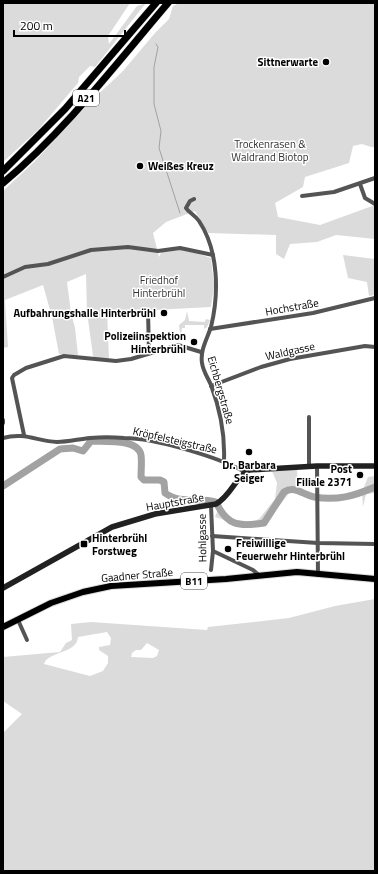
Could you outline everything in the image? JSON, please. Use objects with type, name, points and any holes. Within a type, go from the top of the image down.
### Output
[{"type":"highway","name":"A21","points":[[3,171],[65,109],[156,3]]},
{"type":"highway","name":"A21","points":[[3,183],[45,143],[69,117],[168,3]]},
{"type":"main road","points":[[245,472],[254,469],[309,466],[375,466]]},
{"type":"main road","name":"Hauptstraße","points":[[3,588],[112,527],[155,514],[214,505],[225,499],[245,472]]},
{"type":"main road","name":"Gaadner Straße","points":[[3,627],[51,604],[100,588],[155,582],[261,576],[297,572],[375,579]]},
{"type":"street","points":[[302,196],[334,192],[375,178]]},
{"type":"street","points":[[360,184],[365,198],[375,204]]},
{"type":"street","name":"Eichbergstraße","points":[[194,199],[187,204],[186,208],[198,219],[216,264],[214,309],[210,328],[201,352],[204,369],[212,386],[223,429],[225,442],[224,460]]},
{"type":"street","points":[[3,277],[26,267],[48,264],[91,250],[128,247],[158,251],[180,248],[213,255]]},
{"type":"street","name":"Hochstraße","points":[[210,328],[313,313],[375,298]]},
{"type":"street","points":[[148,311],[149,353]]},
{"type":"street","points":[[24,435],[12,378],[14,375],[26,368],[64,356],[116,361],[131,359],[178,345],[201,352]]},
{"type":"street","name":"Waldgasse","points":[[212,386],[261,367],[290,359],[365,346],[375,347]]},
{"type":"street","points":[[309,417],[309,466]]},
{"type":"street","name":"Kröpfelsteigstraße","points":[[3,438],[24,435],[56,442],[91,438],[126,438],[161,444],[224,460]]},
{"type":"street","points":[[224,460],[233,467],[245,472]]},
{"type":"street","points":[[316,466],[318,575]]},
{"type":"street","name":"Hohlgasse","points":[[211,570],[214,505]]},
{"type":"street","points":[[212,536],[318,543],[375,544]]},
{"type":"street","points":[[213,551],[261,576]]},
{"type":"street","points":[[18,620],[26,638]]},
{"type":"green space","points":[[3,3],[130,3],[108,36],[109,44],[137,6],[146,3],[95,67],[90,66],[79,77],[78,83],[38,130],[3,162]]},
{"type":"green space","points":[[179,3],[375,3],[375,147],[362,144],[353,146],[349,163],[305,177],[303,187],[275,203],[278,217],[320,225],[375,205],[375,239],[336,235],[317,242],[290,244],[284,259],[276,254],[276,235],[208,233],[195,211],[166,222],[153,233],[159,257],[163,249],[180,248],[211,258],[214,286],[211,307],[115,312],[107,311],[109,359],[97,359],[93,356],[87,312],[86,274],[67,282],[78,355],[59,354],[52,317],[43,285],[5,300],[8,347],[3,348],[3,191],[34,162],[90,102],[123,71],[155,33],[169,19],[173,6]]},
{"type":"green space","points":[[343,255],[375,259],[375,295],[369,296],[367,282],[348,278]]},
{"type":"green space","points":[[187,311],[189,321],[205,322],[206,319],[210,320],[207,327],[204,329],[204,325],[185,325],[185,328],[182,328],[180,334],[179,325],[185,320]]},
{"type":"green space","points":[[297,469],[298,489],[311,492],[308,497],[290,492],[265,524],[231,522],[215,517],[219,507],[231,519],[251,522],[259,519],[275,499],[277,483],[272,471]]},
{"type":"green space","points":[[375,476],[375,493],[366,494],[363,507],[362,492],[368,477]]},
{"type":"green space","points":[[375,599],[375,871],[3,871],[3,733],[22,714],[3,701],[3,657],[60,652],[66,643],[72,640],[71,624],[91,622],[207,630],[208,627],[289,618],[335,606]],"holes":[[[107,632],[111,638],[110,645],[99,647],[99,650],[108,656],[108,663],[103,671],[90,676],[44,664],[51,657],[73,647],[78,637]],[[147,643],[159,650],[157,656],[153,658],[131,657],[132,653],[136,650],[141,650]]]},
{"type":"waterway","points":[[156,44],[158,47],[154,67],[154,104],[161,131],[159,148],[180,213]]},
{"type":"waterway","points":[[3,486],[60,449],[73,448],[83,451],[91,441],[112,441],[127,443],[139,450],[141,455],[141,477],[144,480],[160,480],[164,482],[165,493],[177,499],[216,502],[225,516],[235,523],[248,525],[264,523],[284,492],[288,490],[295,490],[314,497],[338,498],[360,493],[375,487]]},
{"type":"place","name":"Sittnerwarte","points":[[326,62]]},
{"type":"place","name":"Weißes Kreuz","points":[[140,166]]},
{"type":"place","name":"Aufbahrungshalle Hinterbrühl","points":[[164,313]]},
{"type":"place","name":"Polizeiinspektion Hinterbrühl","points":[[194,342]]},
{"type":"place","name":"Dr. Barbara Seiger","points":[[249,452]]},
{"type":"place","name":"Post Filiale 2371","points":[[360,475]]},
{"type":"place","name":"Hinterbrühl Forstweg","points":[[84,544]]},
{"type":"place","name":"Freiwillige Feuerwehr Hinterbrühl","points":[[228,549]]},
{"type":"park label","name":"Trockenrasen & Waldrand Biotop","points":[[270,150]]},
{"type":"park label","name":"Friedhof Hinterbrühl","points":[[159,286]]}]
